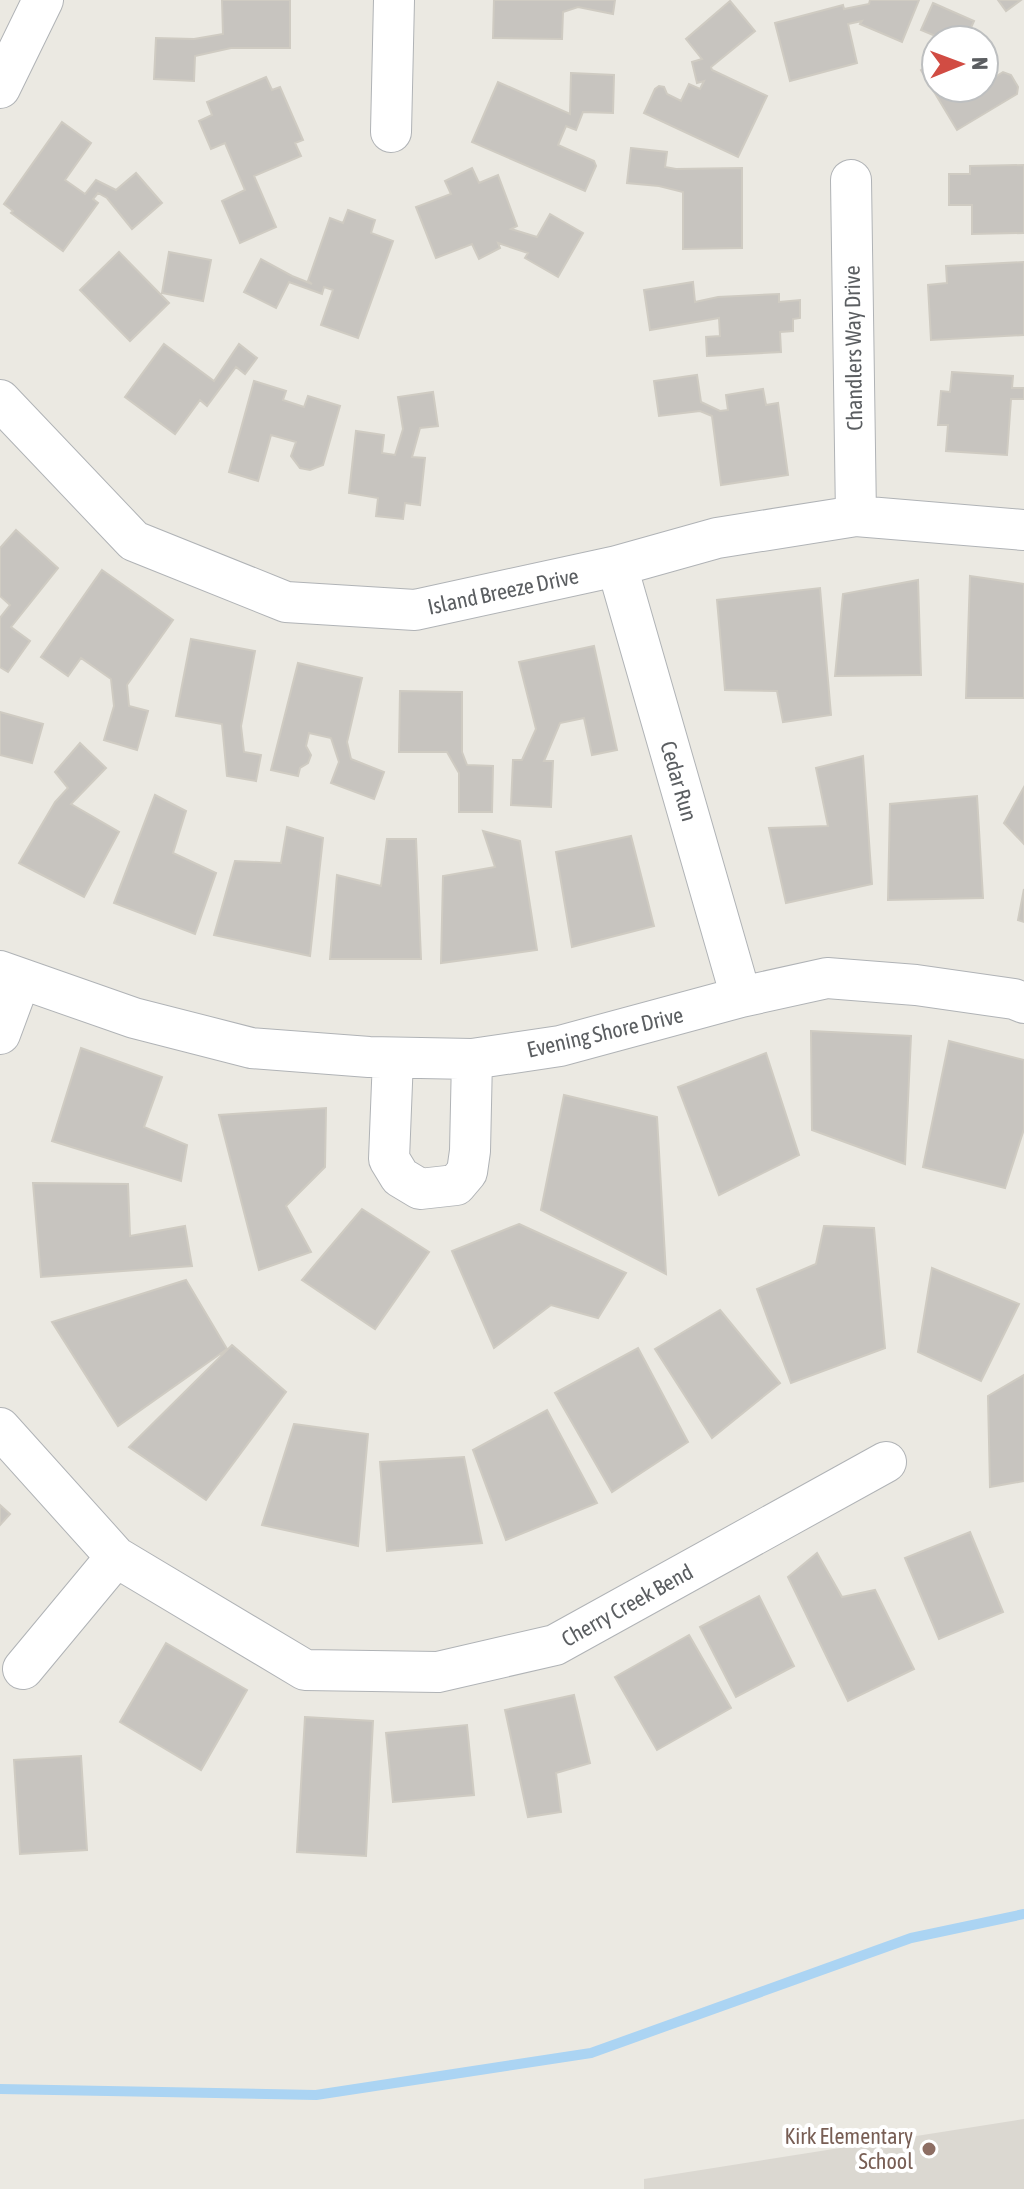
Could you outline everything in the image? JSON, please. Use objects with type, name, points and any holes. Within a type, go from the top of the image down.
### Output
[{"type":"street","points":[[0,88],[43,0]]},
{"type":"street","points":[[391,132],[394,0]]},
{"type":"street","name":"Chandlers Way Drive","points":[[851,180],[856,516]]},
{"type":"street","name":"Island Breeze Drive","points":[[0,400],[134,541],[286,602],[415,610],[617,566],[717,538],[856,516],[1024,530]]},
{"type":"street","name":"Cedar Run","points":[[617,566],[741,997]]},
{"type":"street","points":[[0,1034],[10,976]]},
{"type":"street","name":"Evening Shore Drive","points":[[10,976],[134,1018],[251,1048],[393,1058],[472,1059],[560,1046],[741,997],[827,978],[916,985],[1024,1003]]},
{"type":"street","points":[[393,1058],[389,1159],[400,1177],[420,1189],[456,1185],[467,1172],[472,1059]]},
{"type":"street","name":"Cherry Creek Bend","points":[[0,1428],[116,1557],[305,1670],[438,1672],[555,1645],[886,1462]]},
{"type":"street","points":[[23,1669],[116,1557]]},
{"type":"shaded area","name":"Kirk Elementary School","points":[[1024,2119],[1024,2189],[644,2189],[644,2179]]},
{"type":"building","points":[[222,0],[290,0],[290,48],[231,48],[195,56],[194,81],[154,79],[156,38],[194,39],[223,34]]},
{"type":"building","points":[[494,0],[615,0],[613,14],[578,7],[563,12],[562,39],[493,38]]},
{"type":"building","points":[[870,0],[919,0],[902,42],[860,24],[862,21],[848,24],[857,63],[790,81],[775,23],[843,5],[844,9],[869,4]]},
{"type":"building","points":[[998,0],[1021,0],[1006,11]]},
{"type":"building","points":[[730,1],[755,31],[711,67],[712,70],[767,96],[738,157],[644,113],[659,86],[681,101],[689,84],[700,89],[704,81],[697,83],[692,62],[702,59],[686,39]]},
{"type":"building","points":[[933,3],[974,21],[973,24],[924,24]]},
{"type":"building","points":[[571,73],[614,75],[613,113],[583,112],[576,130],[566,126],[558,145],[594,161],[596,166],[585,191],[472,142],[498,82],[570,114]]},
{"type":"building","points":[[1000,74],[1011,75],[1018,87],[1017,94],[957,130],[941,104],[1000,104]]},
{"type":"building","points":[[266,77],[272,90],[280,87],[303,140],[295,143],[301,156],[254,176],[276,227],[240,243],[222,201],[245,190],[225,143],[211,149],[199,121],[212,115],[207,102]]},
{"type":"building","points":[[62,122],[91,143],[65,180],[85,194],[96,180],[116,190],[136,173],[162,203],[132,229],[107,198],[98,193],[93,199],[98,203],[63,251],[11,213],[13,211],[4,204]]},
{"type":"building","points":[[631,148],[667,152],[665,167],[676,169],[742,168],[742,248],[683,249],[683,192],[627,183]]},
{"type":"building","points":[[1024,165],[1024,233],[972,234],[972,205],[949,205],[949,174],[970,174],[970,166]]},
{"type":"building","points":[[472,168],[479,183],[498,175],[517,226],[511,229],[537,237],[550,214],[583,233],[558,277],[525,258],[528,253],[498,243],[500,248],[479,259],[472,244],[436,258],[416,207],[451,194],[445,181]]},
{"type":"building","points":[[348,210],[375,220],[371,233],[393,241],[358,338],[321,325],[333,290],[324,287],[322,294],[289,282],[276,308],[244,292],[261,259],[312,284],[308,281],[330,218],[343,223]]},
{"type":"building","points":[[119,252],[169,303],[130,341],[80,290]]},
{"type":"building","points":[[169,252],[211,260],[203,301],[162,293]]},
{"type":"building","points":[[1024,262],[1024,335],[931,340],[928,285],[947,283],[946,266]]},
{"type":"building","points":[[693,282],[695,302],[718,297],[779,294],[779,302],[800,300],[800,318],[793,319],[793,331],[780,332],[781,352],[707,356],[706,337],[720,336],[719,318],[650,330],[644,290]]},
{"type":"building","points":[[164,344],[214,381],[239,344],[257,358],[245,374],[236,367],[207,406],[200,400],[175,434],[125,397]]},
{"type":"building","points":[[952,372],[1013,376],[1012,388],[1024,388],[1024,399],[1011,399],[1007,455],[946,451],[948,425],[938,425],[941,391],[950,392]]},
{"type":"building","points":[[697,375],[701,402],[720,411],[728,410],[726,395],[763,389],[766,405],[778,403],[788,475],[721,485],[712,416],[700,411],[659,416],[654,381]]},
{"type":"building","points":[[254,381],[286,391],[283,400],[304,407],[308,396],[340,406],[323,465],[310,470],[300,468],[291,456],[296,442],[271,435],[258,481],[229,472]]},
{"type":"building","points":[[433,392],[438,426],[420,428],[412,457],[425,458],[420,505],[405,503],[403,519],[376,516],[378,498],[349,493],[356,431],[384,435],[382,453],[395,455],[403,429],[398,397]]},
{"type":"building","points":[[16,530],[58,568],[11,627],[30,641],[8,672],[0,667],[0,618],[10,605],[0,596],[0,548]]},
{"type":"building","points":[[102,570],[173,620],[127,685],[129,706],[148,711],[137,750],[104,740],[114,706],[111,679],[81,658],[68,676],[41,657]]},
{"type":"building","points":[[970,576],[1024,584],[1024,698],[966,698]]},
{"type":"building","points":[[918,580],[921,675],[835,676],[843,594]]},
{"type":"building","points":[[820,588],[831,715],[783,722],[777,691],[725,690],[717,600]]},
{"type":"building","points":[[191,639],[255,651],[241,726],[244,752],[261,755],[256,781],[227,776],[222,724],[176,716]]},
{"type":"building","points":[[594,646],[617,750],[592,755],[584,718],[560,723],[544,761],[553,761],[551,807],[511,805],[513,760],[522,760],[536,729],[519,662]]},
{"type":"building","points":[[298,663],[362,678],[347,742],[351,759],[384,772],[374,799],[331,783],[339,762],[331,738],[309,733],[306,746],[311,755],[308,763],[300,768],[298,776],[271,770]]},
{"type":"building","points":[[400,691],[462,692],[462,752],[467,765],[493,766],[492,812],[459,812],[459,773],[447,752],[399,752]]},
{"type":"building","points":[[0,712],[43,724],[32,763],[0,755]]},
{"type":"building","points":[[80,743],[106,768],[71,804],[119,832],[84,897],[19,863],[55,802],[68,788],[55,772]]},
{"type":"building","points":[[863,756],[872,884],[786,903],[769,828],[828,826],[816,768]]},
{"type":"building","points":[[1024,787],[1024,844],[1004,823]]},
{"type":"building","points":[[155,795],[186,811],[173,853],[216,873],[195,934],[114,903]]},
{"type":"building","points":[[977,796],[983,898],[888,900],[890,804]]},
{"type":"building","points":[[287,827],[323,838],[310,956],[214,935],[235,861],[281,863]]},
{"type":"building","points":[[483,831],[520,841],[537,950],[441,963],[443,876],[495,867]]},
{"type":"building","points":[[631,836],[654,926],[572,947],[556,852]]},
{"type":"building","points":[[387,839],[416,839],[421,959],[330,959],[337,875],[381,886]]},
{"type":"building","points":[[1024,889],[1024,922],[1018,920]]},
{"type":"building","points":[[811,1031],[911,1036],[905,1164],[812,1130]]},
{"type":"building","points":[[949,1041],[1024,1060],[1024,1129],[1005,1188],[923,1167]]},
{"type":"building","points":[[81,1048],[162,1077],[144,1127],[187,1145],[181,1181],[52,1141]]},
{"type":"building","points":[[766,1053],[799,1155],[719,1195],[678,1087]]},
{"type":"building","points":[[564,1095],[657,1117],[666,1274],[541,1210]]},
{"type":"building","points":[[326,1108],[325,1167],[286,1206],[311,1252],[259,1270],[219,1115]]},
{"type":"building","points":[[33,1183],[128,1184],[130,1236],[185,1226],[192,1266],[41,1277]]},
{"type":"building","points":[[362,1209],[429,1252],[375,1329],[302,1280]]},
{"type":"building","points":[[519,1224],[626,1273],[598,1318],[551,1305],[494,1348],[452,1251]]},
{"type":"building","points":[[824,1226],[874,1228],[885,1348],[791,1383],[757,1289],[816,1264]]},
{"type":"building","points":[[932,1268],[1019,1304],[981,1381],[918,1352]]},
{"type":"building","points":[[186,1280],[227,1349],[118,1426],[52,1322]]},
{"type":"building","points":[[720,1310],[780,1383],[712,1438],[655,1349]]},
{"type":"building","points":[[232,1345],[286,1392],[206,1500],[129,1447]]},
{"type":"building","points":[[638,1348],[688,1442],[612,1492],[555,1393]]},
{"type":"building","points":[[1024,1375],[1024,1481],[990,1487],[988,1396]]},
{"type":"building","points":[[547,1410],[597,1503],[506,1540],[473,1450]]},
{"type":"building","points":[[294,1424],[368,1434],[358,1546],[262,1525]]},
{"type":"building","points":[[464,1457],[482,1543],[387,1551],[380,1462]]},
{"type":"building","points":[[0,1505],[10,1514],[0,1525]]},
{"type":"building","points":[[970,1532],[1003,1612],[939,1639],[905,1558]]},
{"type":"building","points":[[817,1553],[842,1597],[875,1590],[914,1669],[848,1701],[788,1577]]},
{"type":"building","points":[[759,1596],[794,1666],[736,1697],[700,1627]]},
{"type":"building","points":[[689,1635],[731,1708],[657,1750],[615,1677]]},
{"type":"building","points":[[166,1643],[247,1690],[201,1770],[120,1722]]},
{"type":"building","points":[[574,1695],[590,1763],[556,1773],[561,1812],[528,1817],[505,1710]]},
{"type":"building","points":[[305,1717],[373,1721],[366,1856],[297,1852]]},
{"type":"building","points":[[467,1725],[474,1795],[393,1802],[386,1733]]},
{"type":"building","points":[[81,1756],[87,1850],[20,1854],[14,1760]]},
{"type":"waterway","points":[[0,2089],[316,2095],[591,2053],[911,1938],[1024,1914]]},
{"type":"place","name":"Kirk Elementary School","points":[[929,2149]]}]
